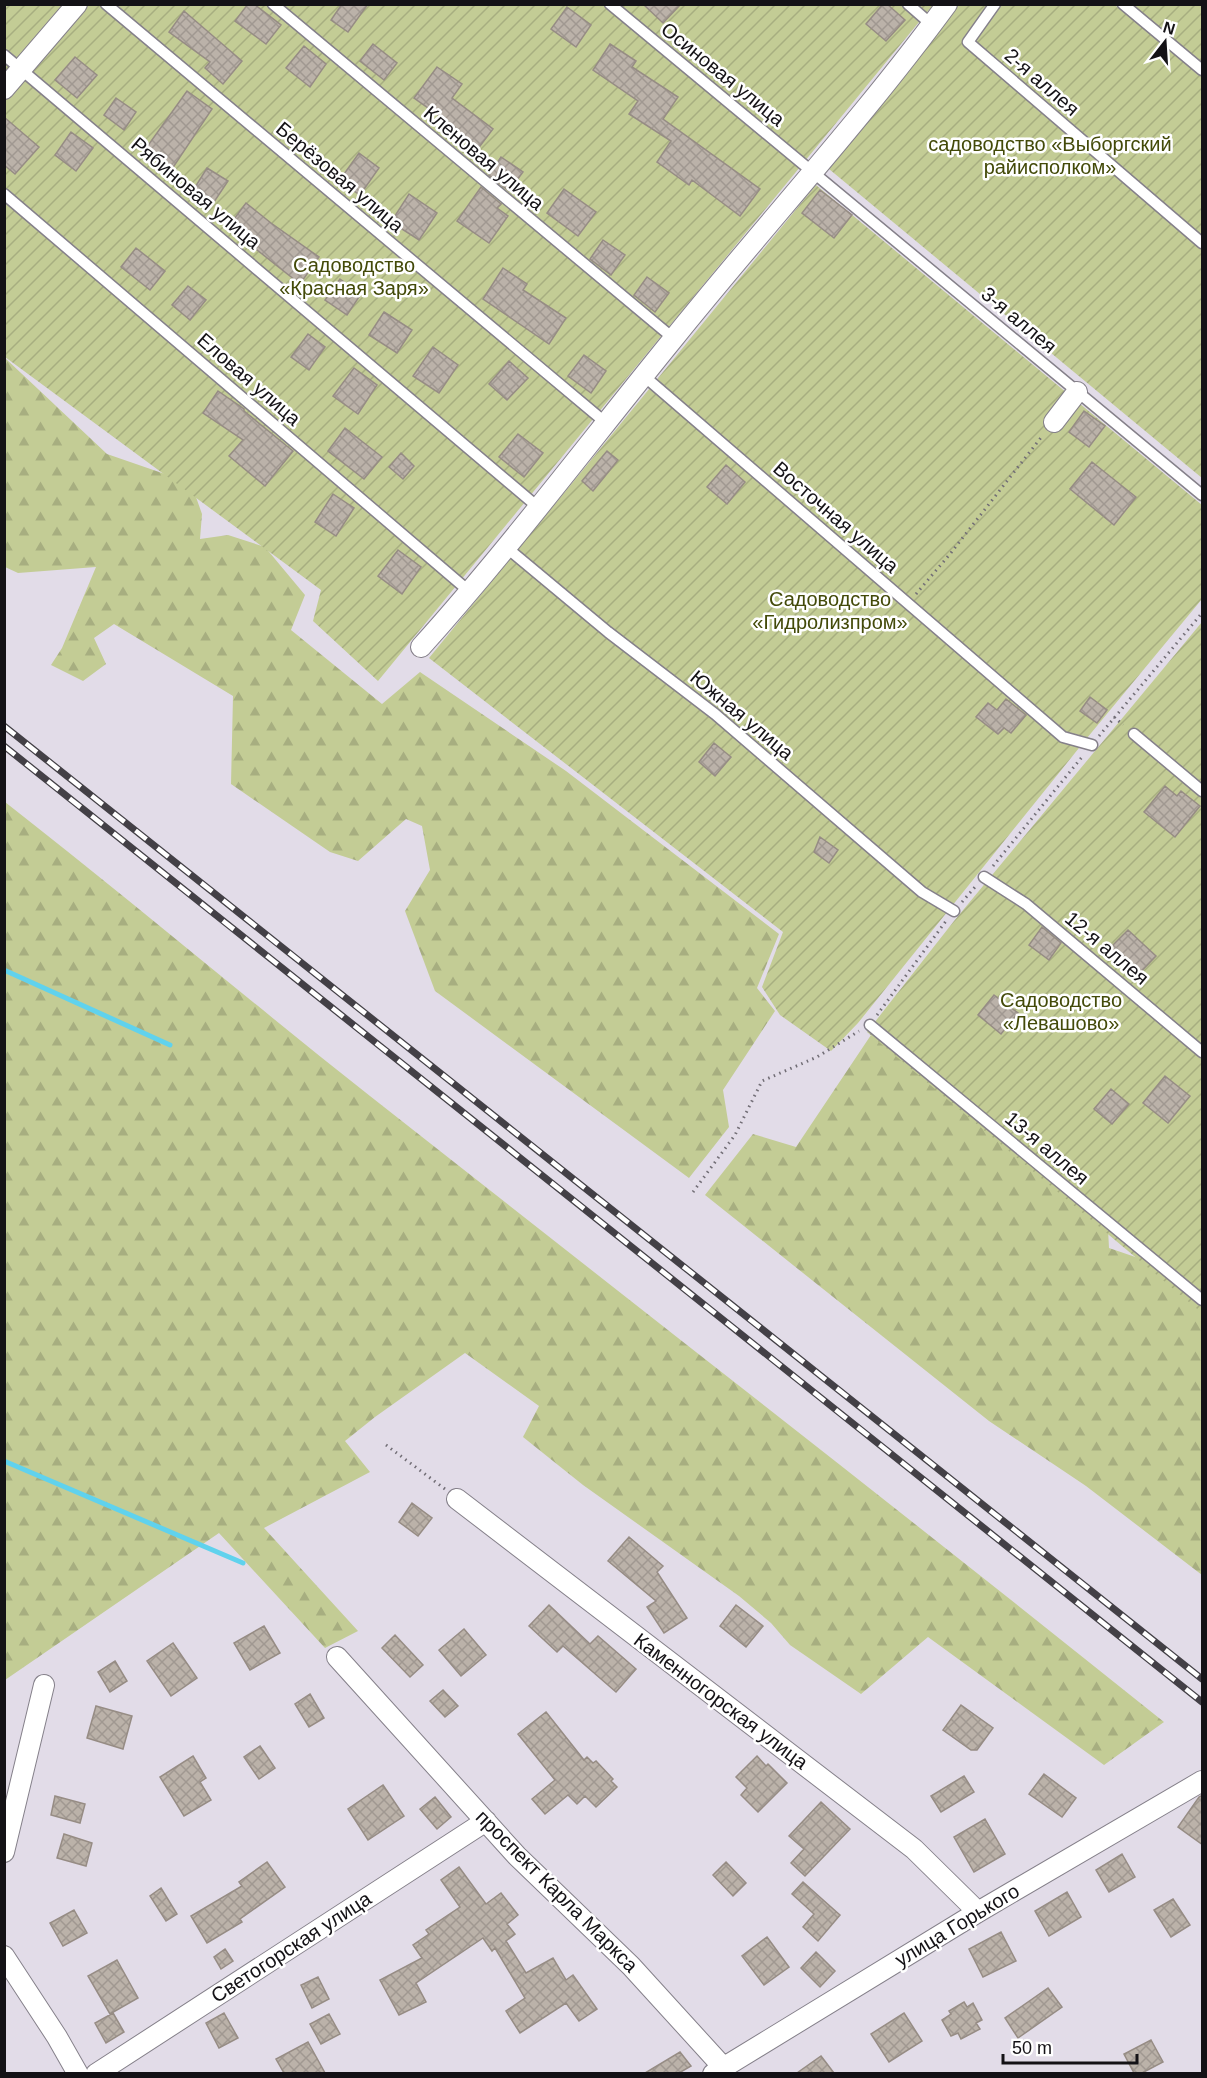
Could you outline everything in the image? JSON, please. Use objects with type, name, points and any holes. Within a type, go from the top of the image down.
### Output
[{"type":"street","points":[[4,89],[77,4]]},
{"type":"street","points":[[421,647],[539,508],[673,338],[813,172],[947,4]]},
{"type":"street","points":[[1054,422],[1077,392]]},
{"type":"street","name":"Каменногорская улица","points":[[457,1499],[915,1849],[978,1911]]},
{"type":"street","name":"проспект Карла Маркса","points":[[337,1657],[517,1856],[631,1966],[721,2071]]},
{"type":"street","points":[[4,1852],[44,1685]]},
{"type":"street","name":"улица Горького","points":[[721,2071],[978,1911],[1203,1781]]},
{"type":"street","name":"Светогорская улица","points":[[96,2073],[486,1821]]},
{"type":"street","points":[[4,1956],[78,2073]]},
{"type":"lane","name":"Берёзовая улица","points":[[106,4],[606,423]]},
{"type":"lane","name":"Кленовая улица","points":[[273,4],[673,338]]},
{"type":"lane","name":"Осиновая улица","points":[[610,4],[813,172]]},
{"type":"lane","points":[[908,4],[932,25]]},
{"type":"lane","name":"2-я аллея","points":[[995,4],[968,42],[1203,243]]},
{"type":"lane","points":[[1123,4],[1203,70]]},
{"type":"lane","name":"Рябиновая улица","points":[[4,55],[539,508]]},
{"type":"lane","name":"3-я аллея","points":[[813,172],[1203,495]]},
{"type":"lane","name":"Еловая улица","points":[[4,194],[470,592]]},
{"type":"lane","name":"Восточная улица","points":[[644,376],[1063,736],[1092,745]]},
{"type":"lane","name":"Южная улица","points":[[506,548],[608,632],[715,714],[922,892],[954,911]]},
{"type":"lane","points":[[1134,734],[1203,791]]},
{"type":"lane","name":"12-я аллея","points":[[984,877],[1026,904],[1203,1052]]},
{"type":"lane","name":"13-я аллея","points":[[870,1025],[1203,1300]]},
{"type":"path","points":[[908,604],[1054,422]]},
{"type":"path","points":[[386,1445],[457,1499]]},
{"type":"green space","points":[[5,5],[65,5],[5,77]]},
{"type":"green space","name":"Садоводство «Красная Заря»","points":[[79,5],[933,5],[378,681],[313,621],[321,590],[5,357],[5,93]]},
{"type":"green space","name":"садоводство «Выборгский райисполком»","points":[[956,5],[1115,5],[1202,77],[1202,478],[829,169]]},
{"type":"green space","points":[[1129,5],[1202,5],[1202,65]]},
{"type":"green space","name":"Садоводство «Гидролизпром»","points":[[816,185],[1202,505],[1202,599],[858,1023],[831,1051],[780,1015],[762,987],[783,932],[429,658]]},
{"type":"green space","points":[[4,357],[107,454],[191,483],[202,514],[200,539],[228,535],[265,547],[305,595],[291,630],[382,704],[420,672],[566,771],[779,934],[757,988],[775,1011],[723,1090],[729,1127],[689,1178],[435,991],[405,911],[430,870],[422,826],[406,819],[358,861],[330,852],[231,784],[233,696],[114,624],[94,638],[106,664],[83,681],[51,665],[62,648],[96,567],[18,573],[5,567]]},
{"type":"green space","name":"Садоводство «Левашово»","points":[[1202,622],[1202,1313],[867,1032],[954,921]]},
{"type":"green space","points":[[5,802],[278,1023],[1164,1722],[1104,1765],[928,1637],[861,1694],[790,1645],[771,1623],[739,1596],[583,1485],[523,1437],[539,1406],[465,1353],[345,1441],[370,1472],[264,1528],[358,1631],[325,1648],[219,1533],[5,1680]]},
{"type":"green space","points":[[871,1035],[1107,1210],[1109,1248],[1188,1275],[1202,1290],[1202,1575],[1086,1486],[989,1421],[705,1195],[753,1134],[796,1147]]},
{"type":"building","points":[[248,4],[254,4],[281,25],[266,44],[235,21]]},
{"type":"building","points":[[342,4],[368,4],[348,32],[331,20]]},
{"type":"building","points":[[643,4],[681,4],[663,23]]},
{"type":"building","points":[[883,4],[887,4],[905,20],[886,41],[866,24]]},
{"type":"building","points":[[567,7],[591,25],[576,47],[551,29]]},
{"type":"building","points":[[184,11],[242,61],[223,84],[205,68],[210,62],[169,32]]},
{"type":"building","points":[[373,44],[397,63],[384,80],[360,61]]},
{"type":"building","points":[[610,44],[636,61],[632,67],[678,97],[663,119],[760,189],[740,216],[692,180],[689,185],[657,162],[671,141],[629,114],[638,101],[593,70]]},
{"type":"building","points":[[304,46],[326,64],[310,87],[286,68]]},
{"type":"building","points":[[75,57],[97,75],[77,98],[55,80]]},
{"type":"building","points":[[437,67],[462,84],[452,98],[493,129],[477,150],[456,134],[459,130],[414,98]]},
{"type":"building","points":[[187,91],[212,109],[172,169],[144,151]]},
{"type":"building","points":[[116,98],[136,112],[124,130],[104,115]]},
{"type":"building","points":[[4,117],[39,147],[15,174],[4,165]]},
{"type":"building","points":[[71,132],[93,148],[76,171],[55,155]]},
{"type":"building","points":[[359,153],[379,168],[360,195],[339,181]]},
{"type":"building","points":[[501,157],[523,172],[509,191],[489,175]]},
{"type":"building","points":[[207,168],[228,181],[212,205],[192,192]]},
{"type":"building","points":[[481,187],[501,204],[497,208],[508,216],[489,243],[457,221]]},
{"type":"building","points":[[564,189],[596,212],[578,236],[547,213]]},
{"type":"building","points":[[820,190],[852,215],[834,238],[802,213]]},
{"type":"building","points":[[409,194],[437,213],[419,240],[391,222]]},
{"type":"building","points":[[246,203],[319,257],[300,284],[228,227]]},
{"type":"building","points":[[603,240],[625,255],[611,275],[590,259]]},
{"type":"building","points":[[136,248],[165,271],[150,290],[121,267]]},
{"type":"building","points":[[503,268],[527,284],[523,290],[566,318],[549,344],[483,299]]},
{"type":"building","points":[[647,277],[669,293],[655,312],[634,295]]},
{"type":"building","points":[[340,279],[361,294],[347,315],[325,300]]},
{"type":"building","points":[[188,286],[206,300],[190,320],[172,305]]},
{"type":"building","points":[[384,312],[412,330],[397,353],[369,335]]},
{"type":"building","points":[[308,334],[325,347],[309,370],[291,357]]},
{"type":"building","points":[[433,347],[458,365],[439,393],[413,376]]},
{"type":"building","points":[[584,355],[606,371],[591,393],[568,376]]},
{"type":"building","points":[[509,361],[528,378],[507,400],[489,384]]},
{"type":"building","points":[[354,368],[377,385],[358,414],[333,396]]},
{"type":"building","points":[[218,391],[244,409],[293,451],[265,486],[229,456],[243,440],[203,413]]},
{"type":"building","points":[[1084,411],[1105,426],[1089,447],[1069,432]]},
{"type":"building","points":[[345,428],[382,457],[364,479],[328,451]]},
{"type":"building","points":[[518,434],[543,453],[524,477],[499,457]]},
{"type":"building","points":[[607,451],[618,460],[593,491],[582,481]]},
{"type":"building","points":[[401,453],[414,466],[403,479],[389,467]]},
{"type":"building","points":[[1092,462],[1136,497],[1114,525],[1070,489]]},
{"type":"building","points":[[726,465],[745,482],[727,504],[707,487]]},
{"type":"building","points":[[333,494],[354,508],[336,536],[315,522]]},
{"type":"building","points":[[398,550],[421,567],[402,594],[378,576]]},
{"type":"building","points":[[1090,697],[1107,710],[1097,723],[1080,711]]},
{"type":"building","points":[[1006,699],[1026,715],[1011,733],[1004,728],[998,734],[976,717],[988,703],[997,710]]},
{"type":"building","points":[[714,743],[731,757],[715,776],[699,762]]},
{"type":"building","points":[[1165,786],[1177,796],[1181,791],[1200,806],[1175,837],[1144,812]]},
{"type":"building","points":[[820,837],[838,850],[829,863],[814,852]]},
{"type":"building","points":[[1042,927],[1061,943],[1049,960],[1029,945]]},
{"type":"building","points":[[1128,930],[1156,956],[1134,979],[1106,952]]},
{"type":"building","points":[[994,995],[1018,1013],[1001,1034],[978,1015]]},
{"type":"building","points":[[1165,1076],[1190,1096],[1168,1123],[1143,1103]]},
{"type":"building","points":[[1111,1089],[1129,1104],[1112,1124],[1094,1109]]},
{"type":"building","points":[[412,1503],[432,1518],[418,1536],[399,1522]]},
{"type":"building","points":[[629,1537],[663,1566],[657,1572],[687,1618],[664,1633],[647,1607],[656,1601],[608,1561]]},
{"type":"building","points":[[549,1605],[590,1644],[598,1636],[636,1669],[616,1692],[563,1646],[557,1652],[529,1626]]},
{"type":"building","points":[[736,1605],[763,1626],[746,1647],[720,1626]]},
{"type":"building","points":[[264,1626],[280,1653],[250,1670],[234,1643]]},
{"type":"building","points":[[464,1629],[486,1655],[461,1676],[439,1650]]},
{"type":"building","points":[[395,1635],[423,1665],[410,1677],[382,1648]]},
{"type":"building","points":[[173,1643],[197,1678],[171,1696],[147,1661]]},
{"type":"building","points":[[115,1661],[127,1681],[110,1692],[98,1672]]},
{"type":"building","points":[[443,1690],[458,1706],[445,1717],[430,1701]]},
{"type":"building","points":[[310,1694],[324,1718],[309,1727],[295,1704]]},
{"type":"building","points":[[961,1705],[993,1728],[977,1750],[971,1750],[943,1730]]},
{"type":"building","points":[[96,1706],[132,1716],[123,1749],[87,1738]]},
{"type":"building","points":[[546,1712],[584,1760],[587,1757],[593,1763],[596,1761],[613,1779],[611,1781],[617,1787],[596,1807],[585,1796],[577,1804],[568,1795],[545,1814],[532,1799],[555,1780],[518,1734]]},
{"type":"building","points":[[260,1746],[275,1768],[259,1779],[244,1757]]},
{"type":"building","points":[[193,1756],[206,1778],[200,1782],[211,1800],[184,1816],[160,1777]]},
{"type":"building","points":[[757,1756],[787,1783],[758,1812],[741,1795],[747,1788],[736,1777]]},
{"type":"building","points":[[1044,1774],[1076,1798],[1062,1817],[1029,1794]]},
{"type":"building","points":[[964,1776],[974,1792],[941,1812],[931,1796]]},
{"type":"building","points":[[383,1785],[404,1816],[368,1840],[348,1809]]},
{"type":"building","points":[[1203,1795],[1203,1845],[1178,1827],[1199,1797]]},
{"type":"building","points":[[55,1796],[85,1804],[80,1823],[51,1815]]},
{"type":"building","points":[[435,1797],[451,1817],[437,1829],[420,1809]]},
{"type":"building","points":[[821,1802],[850,1829],[805,1876],[791,1863],[804,1849],[789,1836]]},
{"type":"building","points":[[985,1819],[1005,1854],[974,1872],[954,1837]]},
{"type":"building","points":[[64,1834],[92,1843],[86,1866],[57,1858]]},
{"type":"building","points":[[1122,1854],[1135,1877],[1109,1892],[1096,1870]]},
{"type":"building","points":[[267,1862],[285,1887],[240,1919],[242,1922],[207,1943],[191,1916],[242,1886],[239,1882]]},
{"type":"building","points":[[726,1862],[746,1883],[733,1896],[713,1875]]},
{"type":"building","points":[[459,1867],[486,1904],[501,1893],[518,1915],[507,1924],[515,1934],[506,1941],[526,1973],[553,1958],[566,1980],[573,1975],[597,2009],[579,2021],[566,2003],[520,2033],[506,2011],[525,1998],[495,1948],[492,1951],[483,1938],[416,1983],[426,2002],[399,2015],[380,1980],[422,1958],[413,1945],[429,1934],[426,1930],[460,1907],[441,1880]]},
{"type":"building","points":[[803,1882],[840,1915],[818,1941],[803,1927],[814,1914],[792,1894]]},
{"type":"building","points":[[161,1888],[177,1914],[166,1921],[150,1896]]},
{"type":"building","points":[[1067,1892],[1081,1917],[1049,1936],[1035,1911]]},
{"type":"building","points":[[1173,1899],[1190,1925],[1171,1937],[1154,1910]]},
{"type":"building","points":[[74,1910],[87,1933],[63,1946],[50,1923]]},
{"type":"building","points":[[1001,1932],[1016,1961],[983,1977],[969,1949]]},
{"type":"building","points":[[767,1937],[789,1967],[764,1985],[742,1956]]},
{"type":"building","points":[[225,1949],[233,1961],[221,1969],[214,1957]]},
{"type":"building","points":[[816,1952],[835,1971],[820,1987],[801,1968]]},
{"type":"building","points":[[117,1960],[138,1998],[110,2014],[88,1976]]},
{"type":"building","points":[[318,1977],[329,1999],[312,2008],[301,1985]]},
{"type":"building","points":[[1048,1988],[1062,2007],[1018,2038],[1005,2018]]},
{"type":"building","points":[[964,2002],[967,2007],[973,2003],[982,2020],[976,2023],[980,2029],[961,2039],[958,2033],[951,2036],[942,2020],[951,2014],[949,2011]]},
{"type":"building","points":[[113,2013],[124,2032],[106,2043],[95,2023]]},
{"type":"building","points":[[224,2013],[238,2038],[219,2048],[206,2023]]},
{"type":"building","points":[[904,2013],[922,2041],[889,2062],[871,2034]]},
{"type":"building","points":[[329,2014],[340,2034],[321,2044],[310,2024]]},
{"type":"building","points":[[1151,2040],[1163,2062],[1142,2073],[1134,2073],[1124,2054]]},
{"type":"building","points":[[308,2042],[325,2073],[284,2073],[276,2059]]},
{"type":"building","points":[[680,2052],[691,2066],[679,2073],[645,2073]]},
{"type":"building","points":[[821,2056],[834,2073],[797,2073]]},
{"type":"waterway","points":[[4,970],[170,1045]]},
{"type":"waterway","points":[[4,1461],[243,1563]]},
{"type":"railway","points":[[4,726],[1202,1679]]},
{"type":"railway","points":[[4,746],[1202,1702]]}]
